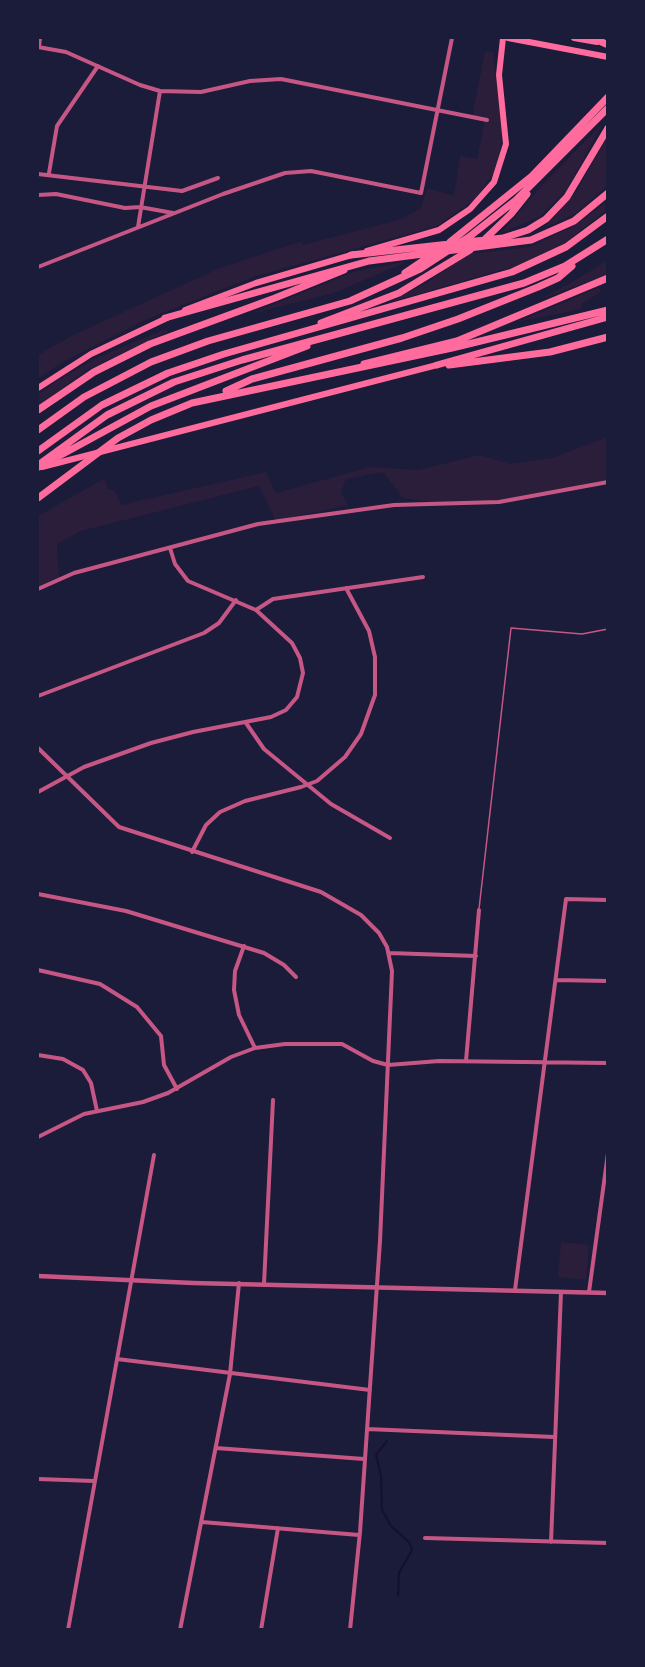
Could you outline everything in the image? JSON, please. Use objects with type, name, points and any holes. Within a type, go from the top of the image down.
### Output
[{"type":"highway","points":[[38,388],[102,348],[165,318],[245,287],[439,230],[465,213],[491,187],[501,167],[506,144],[506,122],[499,75],[503,38]]},
{"type":"highway","points":[[508,38],[608,57]]},
{"type":"highway","points":[[574,38],[607,44]]},
{"type":"highway","points":[[593,38],[607,44]]},
{"type":"highway","points":[[394,283],[503,201],[563,146],[608,97]]},
{"type":"highway","points":[[300,332],[392,296],[449,265],[501,225],[538,180],[608,108]]},
{"type":"highway","points":[[351,255],[495,239],[528,230],[552,214],[578,181],[608,128]]},
{"type":"highway","points":[[38,430],[97,389],[158,359],[208,341],[340,304],[394,283],[461,243],[538,180]]},
{"type":"highway","points":[[165,318],[355,265],[421,254],[520,243],[553,232],[583,214],[608,193]]},
{"type":"highway","points":[[38,451],[89,413],[147,382],[210,358],[455,290],[526,267],[566,247],[608,216]]},
{"type":"highway","points":[[215,397],[252,379],[402,338],[493,306],[558,278],[608,239]]},
{"type":"highway","points":[[38,467],[94,423],[146,394],[216,368],[524,283],[565,266],[591,251]]},
{"type":"highway","points":[[38,410],[94,372],[141,348],[275,298],[355,265]]},
{"type":"highway","points":[[348,370],[372,360],[457,341],[608,278]]},
{"type":"highway","points":[[38,498],[76,466],[131,430],[171,411],[215,397],[515,334],[608,310]]},
{"type":"highway","points":[[38,467],[154,440],[608,317]]},
{"type":"highway","points":[[437,365],[521,357],[608,337]]},
{"type":"highway","points":[[38,467],[138,412],[177,394],[300,350],[323,338]]},
{"type":"street","points":[[40,38],[38,47],[66,52],[160,91],[201,92],[250,81],[281,79],[487,120]]},
{"type":"street","points":[[38,267],[271,177],[303,171],[421,193],[452,38]]},
{"type":"street","points":[[49,173],[57,126],[98,66]]},
{"type":"street","points":[[138,227],[160,91]]},
{"type":"street","points":[[38,174],[49,173],[182,191],[218,178]]},
{"type":"street","points":[[38,195],[56,194],[125,208],[140,207],[173,214]]},
{"type":"street","points":[[38,589],[74,573],[258,524],[333,512],[406,505],[500,502],[608,482]]},
{"type":"street","points":[[38,792],[65,776],[169,737],[271,717],[286,710],[301,689],[303,673],[300,658],[292,643],[256,610],[188,581],[175,564],[170,548]]},
{"type":"street","points":[[256,610],[273,599],[423,578]]},
{"type":"street","points":[[192,852],[206,825],[220,812],[245,801],[307,785],[331,771],[355,745],[367,722],[375,695],[376,669],[373,644],[364,620],[346,588]]},
{"type":"street","points":[[38,696],[204,633],[219,623],[236,600]]},
{"type":"street","points":[[246,723],[264,749],[307,785],[340,810],[390,838]]},
{"type":"street","points":[[38,748],[119,827],[337,899],[372,925],[389,953],[392,971],[377,1286],[350,1629]]},
{"type":"street","points":[[38,894],[126,911],[244,946],[275,958],[296,977]]},
{"type":"street","points":[[515,1290],[566,899],[608,900]]},
{"type":"street","points":[[466,1062],[479,910]]},
{"type":"street","points":[[244,946],[235,971],[235,1001],[255,1048]]},
{"type":"street","points":[[389,953],[476,956]]},
{"type":"street","points":[[38,969],[100,984],[137,1007],[161,1036],[164,1065],[177,1089]]},
{"type":"street","points":[[556,980],[608,981]]},
{"type":"street","points":[[38,1137],[70,1119],[144,1102],[177,1089],[217,1063],[255,1048],[330,1042],[342,1044],[373,1061],[388,1065],[466,1062],[608,1063]]},
{"type":"street","points":[[38,1055],[63,1059],[83,1070],[91,1083],[97,1111]]},
{"type":"street","points":[[264,1284],[273,1100]]},
{"type":"street","points":[[589,1292],[608,1153]]},
{"type":"street","points":[[68,1629],[154,1155]]},
{"type":"street","points":[[38,1276],[132,1281],[608,1293]]},
{"type":"street","points":[[180,1629],[230,1374],[239,1283]]},
{"type":"street","points":[[551,1542],[561,1292]]},
{"type":"street","points":[[117,1359],[370,1390]]},
{"type":"street","points":[[367,1429],[554,1437]]},
{"type":"street","points":[[216,1448],[364,1459]]},
{"type":"street","points":[[38,1479],[94,1481]]},
{"type":"street","points":[[201,1522],[359,1535]]},
{"type":"street","points":[[261,1629],[278,1528]]},
{"type":"street","points":[[425,1538],[608,1543]]},
{"type":"lane","points":[[479,910],[511,628],[582,634],[608,629]]},
{"type":"shaded area","points":[[485,52],[493,52],[502,130],[499,165],[476,199],[437,226],[253,277],[145,320],[61,363],[38,379],[38,355],[73,335],[220,268],[289,245],[302,242],[303,245],[402,219],[421,208],[427,188],[454,196],[460,156],[477,159],[485,120],[472,117]]},
{"type":"shaded area","points":[[603,123],[566,191],[539,217],[501,233],[543,184]]},
{"type":"shaded area","points":[[607,137],[607,186],[575,214],[544,228],[576,192]]},
{"type":"shaded area","points":[[605,203],[605,212],[559,247],[519,265],[388,303],[428,282],[468,254],[529,247],[572,227]]},
{"type":"shaded area","points":[[409,261],[334,293],[250,314],[356,271]]},
{"type":"shaded area","points":[[607,261],[607,275],[535,301],[567,285]]},
{"type":"shaded area","points":[[598,288],[602,291],[583,303],[581,309],[517,322]]},
{"type":"shaded area","points":[[163,330],[169,331],[87,370],[38,407],[38,395],[55,382],[94,359]]},
{"type":"shaded area","points":[[607,435],[607,482],[499,502],[429,502],[403,498],[383,472],[346,479],[341,493],[348,505],[276,521],[259,486],[81,531],[57,544],[59,580],[38,589],[38,516],[105,478],[108,489],[115,491],[121,505],[266,472],[276,493],[370,467],[418,470],[480,455],[510,464],[552,458],[605,438]]},
{"type":"shaded area","points":[[561,1242],[589,1245],[586,1280],[558,1277]]},
{"type":"waterway","points":[[387,1441],[376,1455],[381,1476],[382,1510],[391,1526],[409,1542],[412,1550],[399,1573],[398,1596]]}]
